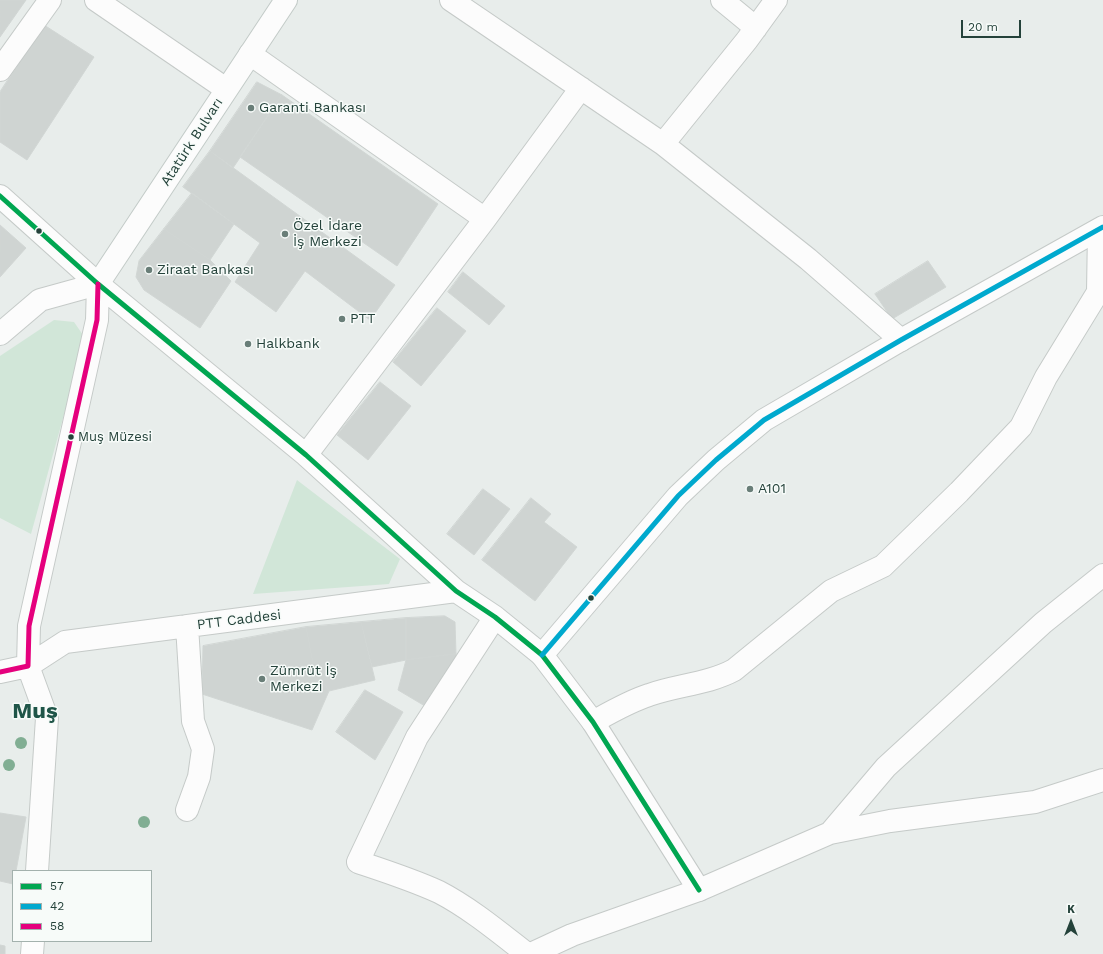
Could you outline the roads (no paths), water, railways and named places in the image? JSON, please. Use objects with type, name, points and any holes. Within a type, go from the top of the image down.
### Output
[{"type":"street","points":[[0,70],[50,0]]},
{"type":"street","points":[[96,0],[226,90]]},
{"type":"street","name":"Atatürk Bulvarı","points":[[98,284],[286,0]]},
{"type":"street","points":[[451,0],[663,144],[808,259],[901,340]]},
{"type":"street","points":[[722,0],[756,28]]},
{"type":"street","points":[[663,144],[756,28],[776,0]]},
{"type":"street","points":[[250,54],[486,219]]},
{"type":"street","points":[[306,455],[486,219],[581,88]]},
{"type":"street","points":[[0,196],[98,284],[306,455],[456,591],[494,617],[542,655],[593,722],[699,890]]},
{"type":"street","points":[[542,655],[678,496],[716,460],[764,420],[901,340],[1101,229]]},
{"type":"street","points":[[593,722],[648,695],[725,675],[734,670],[831,591],[883,566],[959,492],[1021,428],[1046,377],[1098,292],[1101,229]]},
{"type":"street","points":[[0,334],[40,300],[98,284]]},
{"type":"street","points":[[37,870],[47,718],[28,666],[30,626],[97,320],[98,284]]},
{"type":"street","points":[[830,833],[886,767],[1043,623],[1103,575]]},
{"type":"street","name":"PTT Caddesi","points":[[28,666],[66,642],[456,591]]},
{"type":"street","points":[[494,617],[417,737],[358,862],[439,893],[477,916],[527,954]]},
{"type":"street","points":[[187,626],[192,720],[203,749],[199,777],[187,810]]},
{"type":"street","points":[[0,672],[28,666]]},
{"type":"street","points":[[531,954],[572,935],[699,890],[830,833],[890,821],[1035,802],[1103,780]]},
{"type":"street","points":[[32,954],[33,942]]},
{"type":"place","name":"Garanti Bankası","points":[[251,108]]},
{"type":"place","name":"Özel İdare İş Merkezi","points":[[285,234]]},
{"type":"place","name":"Ziraat Bankası","points":[[149,270]]},
{"type":"place","name":"PTT","points":[[342,319]]},
{"type":"place","name":"Halkbank","points":[[248,344]]},
{"type":"place","name":"Muş Müzesi","points":[[71,437]]},
{"type":"place","name":"A101","points":[[750,489]]},
{"type":"place","name":"Zümrüt İş Merkezi","points":[[262,679]]},
{"type":"district","name":"Muş","points":[[35,712]]}]
